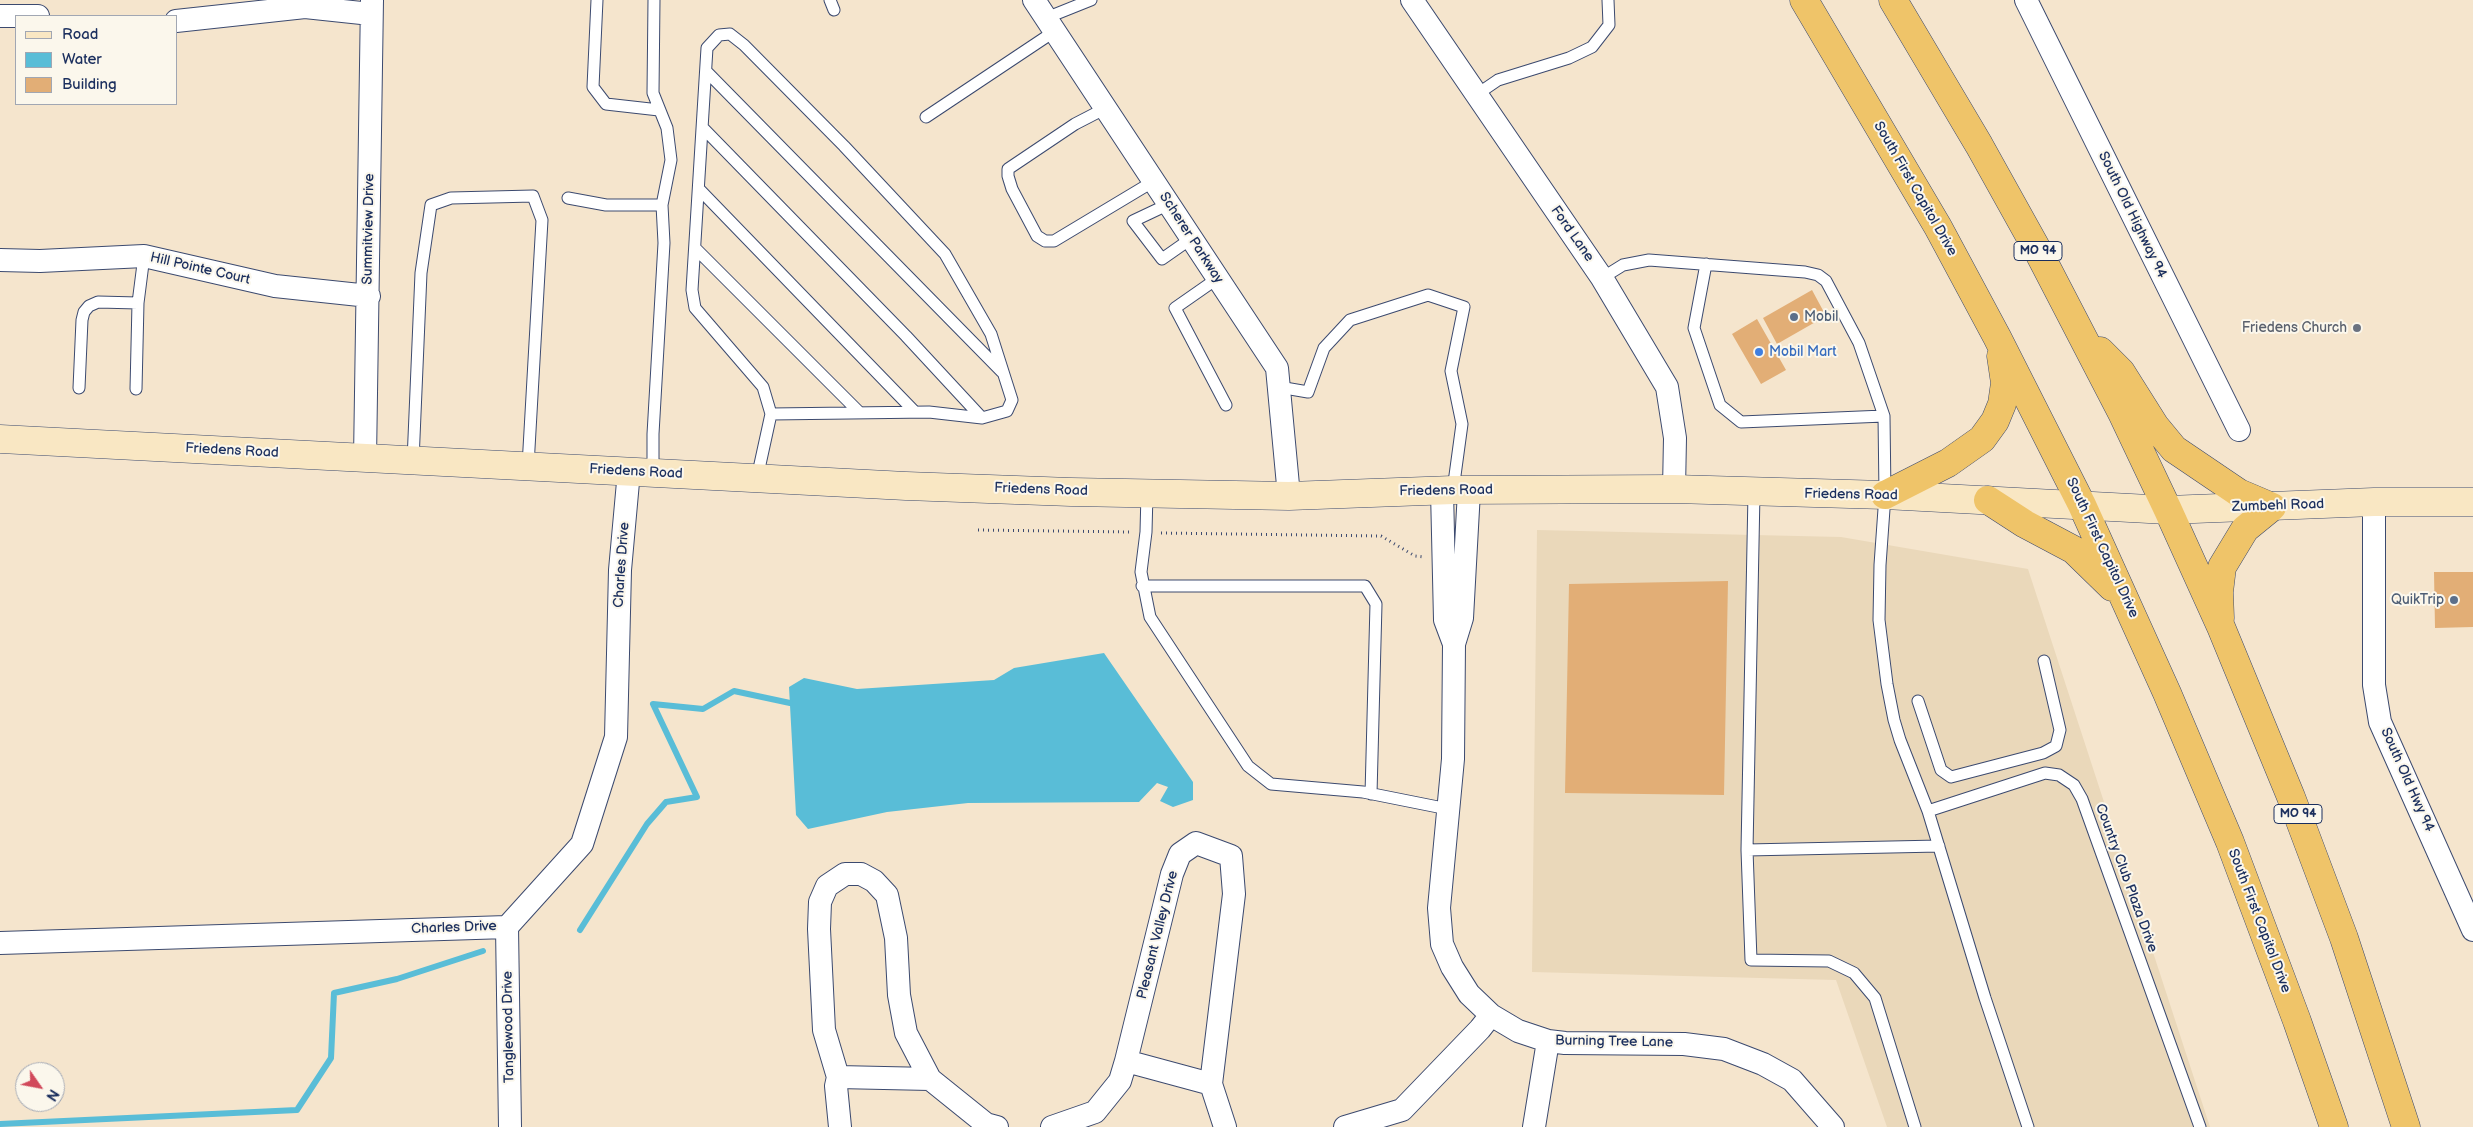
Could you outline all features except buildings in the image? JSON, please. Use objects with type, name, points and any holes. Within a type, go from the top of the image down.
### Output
[{"type":"highway","name":"South First Capitol Drive","points":[[1804,0],[1901,161],[1997,337],[2082,505],[2129,607],[2230,842],[2297,1021],[2334,1127]]},
{"type":"highway","name":"MO 94","points":[[1893,0],[1979,145],[2081,332],[2168,510],[2221,627],[2318,867],[2406,1127]]},
{"type":"highway","points":[[2081,332],[2122,372],[2155,426],[2174,449],[2239,493],[2272,506],[2245,529],[2222,566],[2219,592],[2221,627]]},
{"type":"highway","points":[[1885,495],[1948,463],[1982,439],[1995,421],[2002,404],[2005,383],[1997,337]]},
{"type":"highway","points":[[1988,500],[2025,524],[2074,550],[2090,564],[2129,607]]},
{"type":"main road","name":"Friedens Road","points":[[0,439],[906,486],[1289,496],[1455,491],[1674,489],[1754,493],[1885,495],[2082,505]]},
{"type":"main road","name":"Zumbehl Road","points":[[2082,505],[2168,510],[2374,502],[2473,502]]},
{"type":"street","name":"Ford Lane","points":[[1412,0],[1602,278],[1667,387],[1675,438],[1674,489]]},
{"type":"street","name":"South Old Highway 94","points":[[2026,0],[2239,430]]},
{"type":"street","points":[[178,21],[305,7],[372,7]]},
{"type":"street","name":"Summitview Drive","points":[[365,459],[372,7]]},
{"type":"street","points":[[0,16],[15,16]]},
{"type":"street","name":"Scherer Parkway","points":[[1045,16],[1278,368],[1289,496]]},
{"type":"street","name":"Hill Pointe Court","points":[[0,260],[40,261],[144,256],[275,286],[369,296]]},
{"type":"street","name":"Charles Drive","points":[[0,943],[507,927],[582,844],[616,737],[620,570],[641,472]]},
{"type":"street","name":"Burning Tree Lane","points":[[1455,491],[1444,620],[1454,644],[1453,759],[1439,908],[1442,944],[1452,967],[1469,994],[1491,1015],[1518,1031],[1548,1041],[1565,1044],[1684,1044],[1724,1049],[1763,1064],[1792,1080],[1808,1095],[1833,1127]]},
{"type":"street","name":"South Old Hwy 94","points":[[2374,502],[2374,685],[2380,722],[2473,930]]},
{"type":"street","name":"Pleasant Valley Drive","points":[[1052,1127],[1095,1112],[1120,1081],[1172,874],[1180,854],[1196,843],[1231,856],[1234,894],[1211,1084],[1226,1127]]},
{"type":"street","points":[[840,1127],[836,1086],[838,1076],[824,1030],[819,929],[820,902],[826,886],[845,874],[861,874],[874,881],[887,894],[896,938],[898,995],[906,1033],[930,1079],[986,1124],[997,1127]]},
{"type":"street","name":"Tanglewood Drive","points":[[507,927],[510,1127]]},
{"type":"street","points":[[1345,1127],[1405,1118],[1491,1015]]},
{"type":"street","points":[[1534,1127],[1548,1041]]},
{"type":"street","points":[[1126,1061],[1211,1084]]},
{"type":"street","points":[[838,1076],[930,1079]]},
{"type":"lane","points":[[597,0],[593,87],[606,104],[660,110]]},
{"type":"lane","points":[[641,472],[653,434],[664,242],[662,205],[671,160],[666,128],[653,93],[654,0]]},
{"type":"lane","points":[[926,117],[1045,16],[1091,0]]},
{"type":"lane","points":[[1476,95],[1498,80],[1569,58],[1592,47],[1609,25],[1608,0]]},
{"type":"lane","points":[[757,478],[771,414],[763,387],[695,308],[692,290],[707,48],[719,35],[730,34],[744,45],[838,139],[945,254],[991,334],[1012,400],[1007,411],[982,418],[915,412],[771,414]]},
{"type":"lane","points":[[706,71],[1003,373]]},
{"type":"lane","points":[[1106,108],[1075,124],[1008,169],[1012,189],[1037,236],[1045,242],[1054,241],[1154,181]]},
{"type":"lane","points":[[702,128],[906,336],[982,418]]},
{"type":"lane","points":[[699,189],[915,412]]},
{"type":"lane","points":[[413,461],[421,273],[431,205],[451,198],[533,196],[542,220],[528,466]]},
{"type":"lane","points":[[568,198],[606,204],[662,205]]},
{"type":"lane","points":[[1169,204],[1133,221],[1162,260],[1192,238]]},
{"type":"lane","points":[[695,248],[859,412]]},
{"type":"lane","points":[[136,389],[138,303],[144,256]]},
{"type":"lane","points":[[1602,278],[1623,265],[1649,260],[1806,272],[1818,275],[1826,281],[1859,343],[1884,416],[1885,495],[1880,565],[1879,620],[1887,684],[1900,740],[1940,846],[1985,998],[2028,1127]]},
{"type":"lane","points":[[1706,264],[1694,328],[1720,405],[1741,422],[1884,416]]},
{"type":"lane","points":[[1218,278],[1175,308],[1226,405]]},
{"type":"lane","points":[[1279,387],[1308,392],[1324,348],[1350,320],[1428,295],[1464,307],[1451,371],[1462,424],[1455,491]]},
{"type":"lane","points":[[79,388],[84,312],[98,302],[138,303]]},
{"type":"lane","points":[[1146,493],[1146,532],[1141,572],[1142,586],[1150,617],[1248,766],[1271,784],[1372,794],[1448,809]]},
{"type":"lane","points":[[1754,493],[1747,850],[1751,960],[1829,961],[1854,973],[1875,998],[1915,1127]]},
{"type":"lane","points":[[1142,586],[1365,586],[1376,604],[1372,794]]},
{"type":"lane","points":[[1918,701],[1941,770],[1951,777],[2043,753],[2056,746],[2060,730],[2044,661]]},
{"type":"lane","name":"Country Club Plaza Drive","points":[[1928,811],[2045,773],[2059,775],[2074,785],[2082,799],[2200,1127]]},
{"type":"lane","points":[[1747,850],[1940,846]]},
{"type":"path","points":[[978,530],[1381,536],[1414,556],[1429,557]]},
{"type":"shaded area","points":[[1537,530],[1841,537],[2028,569],[2210,1127],[1887,1127],[1836,980],[1532,972]]},
{"type":"water","points":[[1104,653],[1193,782],[1193,800],[1173,807],[1160,801],[1168,787],[1157,783],[1139,802],[968,803],[887,812],[808,829],[796,815],[789,687],[804,678],[857,689],[994,680],[1014,668]]},
{"type":"waterway","points":[[580,930],[647,824],[666,802],[697,797],[653,704],[703,709],[734,691],[790,703]]},
{"type":"waterway","points":[[0,1124],[297,1110],[331,1058],[334,993],[397,979],[483,951]]},
{"type":"place","name":"Mobil","points":[[1794,317]]},
{"type":"place","name":"Friedens Church","points":[[2357,328]]},
{"type":"place","name":"Mobil Mart","points":[[1759,352]]},
{"type":"place","name":"QuikTrip","points":[[2454,600]]}]
